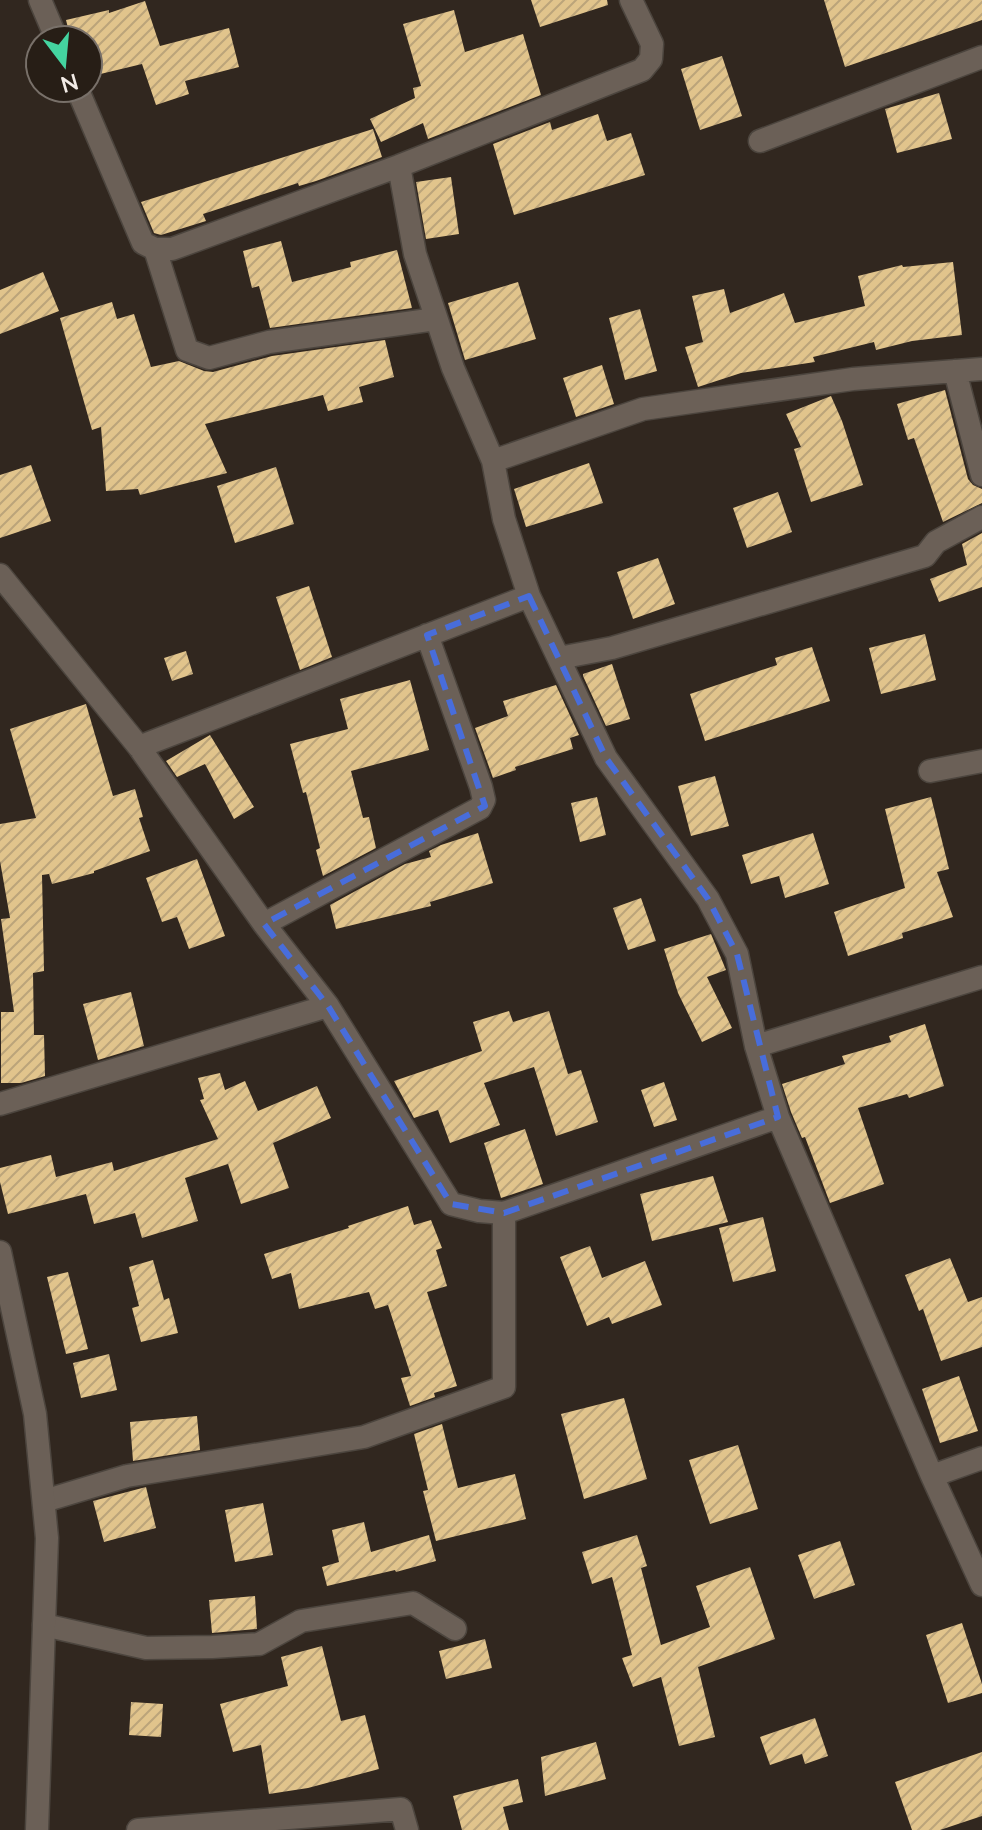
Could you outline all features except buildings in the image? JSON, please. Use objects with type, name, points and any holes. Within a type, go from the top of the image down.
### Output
[{"type":"street","points":[[40,0],[50,24]]},
{"type":"street","points":[[84,104],[143,243],[155,249],[172,249],[399,166],[642,70],[651,59],[652,44],[631,0]]},
{"type":"street","points":[[760,141],[982,57]]},
{"type":"street","points":[[399,166],[415,254],[453,368],[493,461],[504,519],[529,596],[606,758],[708,899],[737,954],[756,1046],[778,1117],[982,1585]]},
{"type":"street","points":[[155,249],[187,350],[209,358],[269,342],[436,319]]},
{"type":"street","points":[[493,461],[643,409],[853,379],[982,369]]},
{"type":"street","points":[[955,371],[982,475]]},
{"type":"street","points":[[559,658],[612,648],[925,556],[936,542],[982,517]]},
{"type":"street","points":[[0,575],[139,747],[264,924],[328,1006],[451,1204],[504,1213],[778,1117]]},
{"type":"street","points":[[139,747],[529,596]]},
{"type":"street","points":[[264,924],[480,808],[484,800],[481,787],[427,635]]},
{"type":"street","points":[[930,771],[982,761]]},
{"type":"street","points":[[756,1046],[982,977]]},
{"type":"street","points":[[0,1104],[328,1006]]},
{"type":"street","points":[[44,1501],[127,1476],[364,1437],[504,1387],[504,1213]]},
{"type":"street","points":[[0,1252],[35,1414],[47,1538],[37,1830]]},
{"type":"street","points":[[932,1476],[982,1458]]},
{"type":"street","points":[[44,1625],[146,1648],[212,1647],[259,1644],[301,1621],[413,1603],[455,1629]]},
{"type":"street","points":[[138,1830],[401,1809],[407,1830]]},
{"type":"highlighted area","points":[[529,596],[606,758],[708,899],[737,954],[778,1117],[504,1213],[451,1204],[328,1006],[264,924],[485,806],[427,635]]}]
